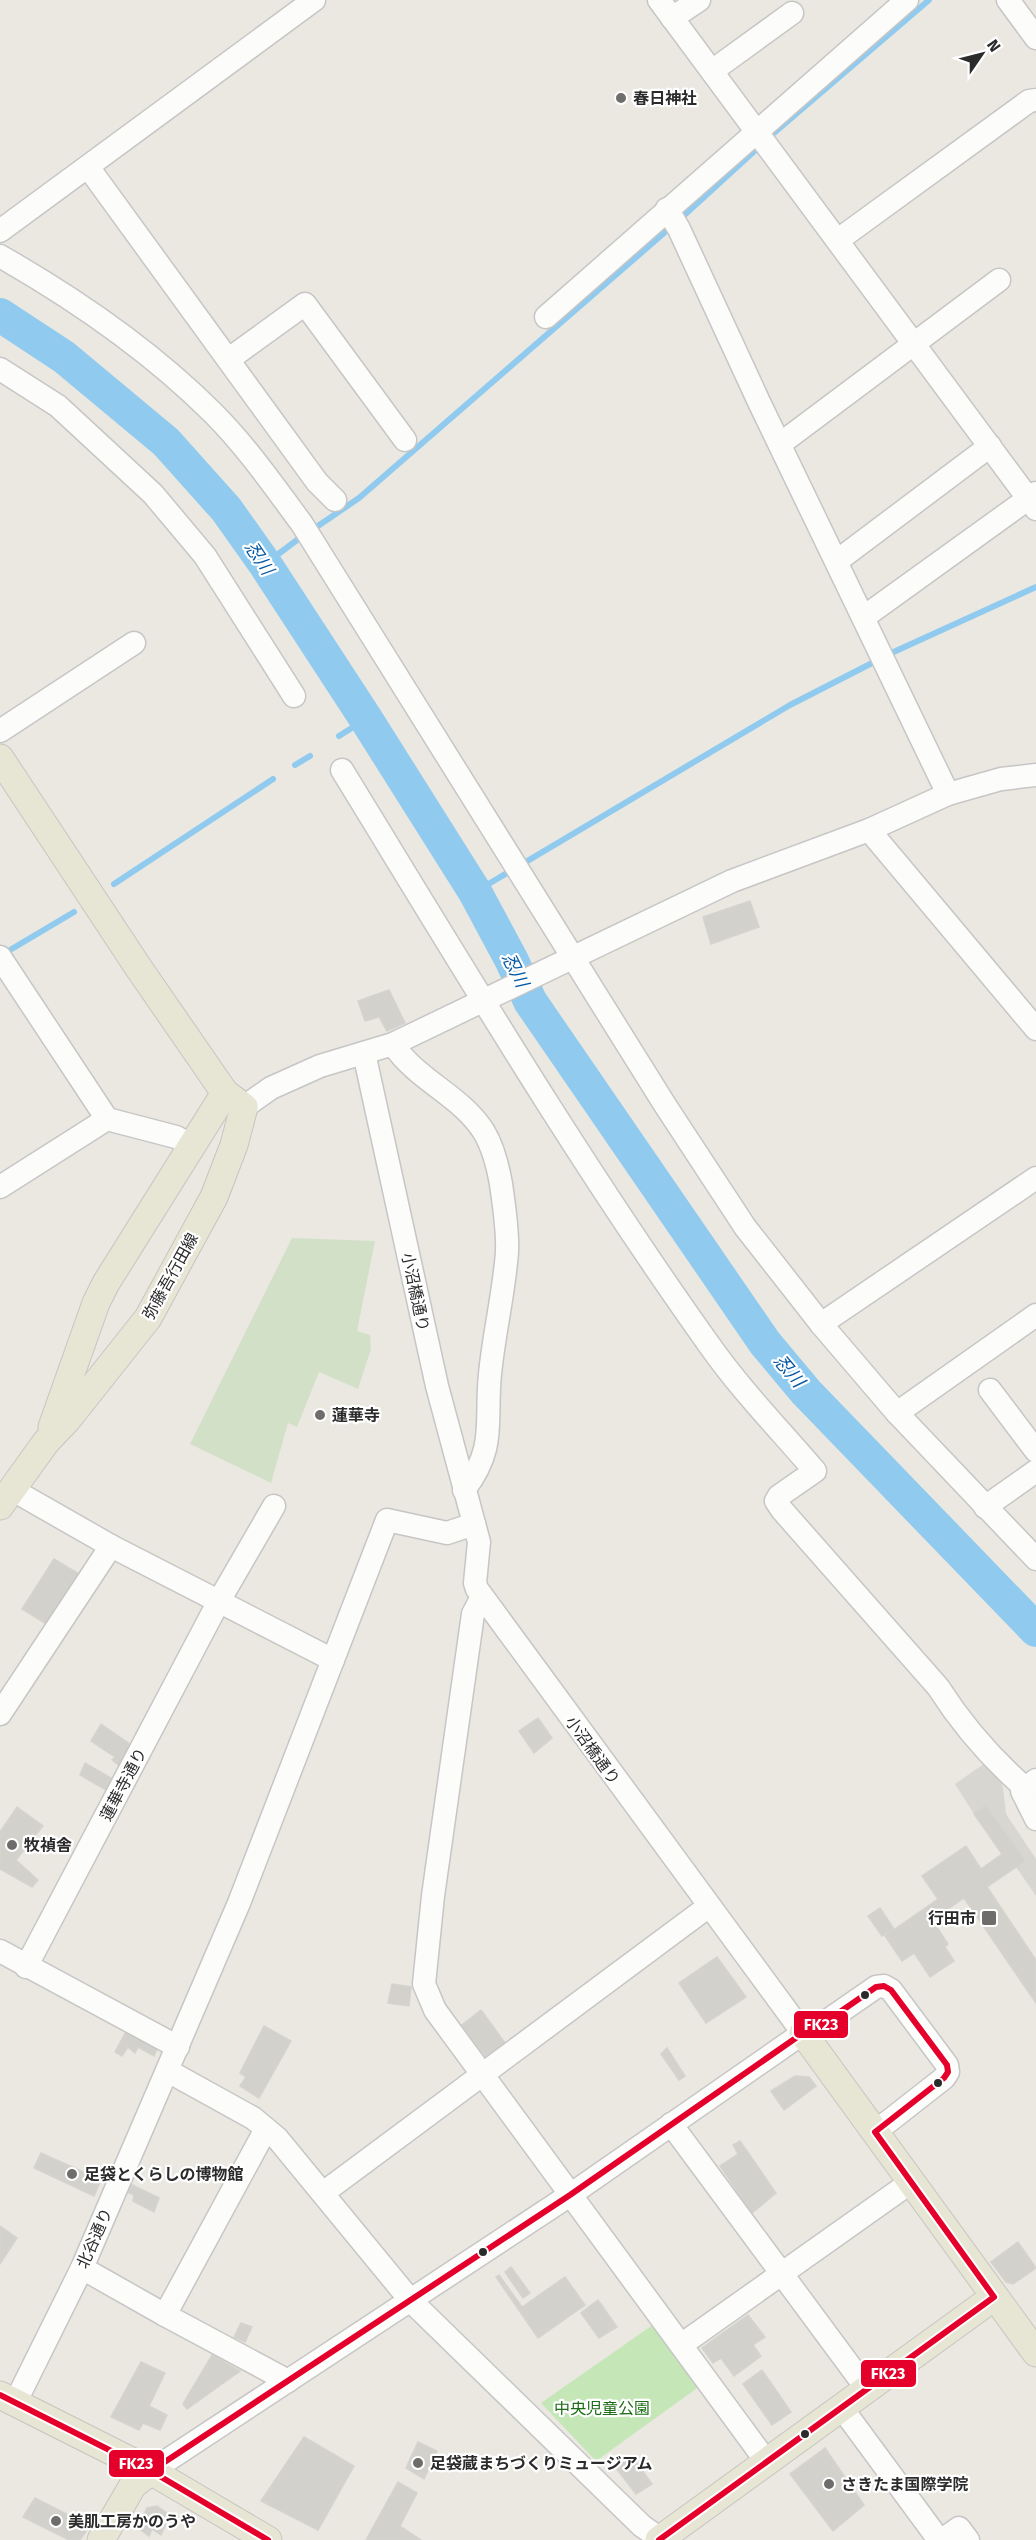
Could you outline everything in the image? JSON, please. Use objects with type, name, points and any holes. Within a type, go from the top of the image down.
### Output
[{"type":"main road","points":[[0,758],[235,1100]]},
{"type":"main road","name":"弥藤吾行田線","points":[[46,1442],[105,1283],[192,1145],[235,1100]]},
{"type":"main road","name":"弥藤吾行田線","points":[[7,1498],[46,1442],[67,1420],[148,1318],[214,1197],[234,1145],[235,1100]]},
{"type":"main road","name":"小沼橋通り","points":[[803,2033],[1036,2353]]},
{"type":"main road","points":[[661,2540],[994,2297]]},
{"type":"main road","points":[[7,2399],[151,2471],[268,2540]]},
{"type":"main road","points":[[101,2540],[133,2485],[151,2471]]},
{"type":"street","points":[[0,231],[314,0]]},
{"type":"street","points":[[699,0],[666,9],[990,446],[1034,500],[864,617]]},
{"type":"street","points":[[546,318],[906,0]]},
{"type":"street","points":[[1008,0],[1036,38]]},
{"type":"street","points":[[712,71],[792,13]]},
{"type":"street","points":[[838,240],[1029,101],[1036,100]]},
{"type":"street","points":[[88,167],[317,482],[335,500]]},
{"type":"street","points":[[667,209],[679,229],[948,794]]},
{"type":"street","points":[[0,256],[77,302],[118,330],[162,366],[213,413],[239,441],[302,524],[571,959],[745,1227],[821,1324],[897,1413],[1036,1559]]},
{"type":"street","points":[[780,444],[999,280]]},
{"type":"street","points":[[229,359],[305,304],[405,440]]},
{"type":"street","points":[[0,369],[58,406],[153,494],[205,556],[294,696]]},
{"type":"street","points":[[837,561],[990,446]]},
{"type":"street","points":[[0,731],[134,643]]},
{"type":"street","points":[[342,770],[606,1191],[711,1348],[815,1471],[779,1496],[776,1502],[938,1687],[950,1706],[995,1758],[1030,1783],[1023,1796],[1036,1819]]},
{"type":"street","points":[[235,1100],[271,1089],[320,1066],[393,1044],[732,881],[869,830],[948,794],[1001,779],[1036,775]]},
{"type":"street","points":[[869,830],[1036,1029]]},
{"type":"street","points":[[0,957],[107,1119],[156,1131],[192,1145]]},
{"type":"street","points":[[393,1044],[406,1061],[469,1114],[484,1132],[499,1174],[504,1204],[507,1252],[489,1376],[489,1429],[482,1462],[464,1490]]},
{"type":"street","name":"小沼橋通り","points":[[364,1053],[437,1386],[479,1542],[475,1583],[482,1598],[803,2033]]},
{"type":"street","points":[[0,1187],[107,1119]]},
{"type":"street","points":[[821,1324],[1036,1178]]},
{"type":"street","points":[[897,1413],[1036,1315]]},
{"type":"street","points":[[990,1390],[1036,1451]]},
{"type":"street","points":[[985,1507],[1036,1471]]},
{"type":"street","points":[[7,1498],[111,1546],[333,1660]]},
{"type":"street","name":"蓮華寺通り","points":[[26,1967],[219,1601],[274,1506]]},
{"type":"street","name":"北谷通り","points":[[7,2399],[82,2268],[168,2071],[239,1903],[387,1520],[447,1533],[474,1524]]},
{"type":"street","points":[[0,1714],[111,1546]]},
{"type":"street","points":[[482,1598],[473,1614],[433,1896],[424,1984],[435,2010],[482,2076],[765,2462]]},
{"type":"street","points":[[322,2193],[709,1906]]},
{"type":"street","points":[[0,1952],[178,2047]]},
{"type":"street","points":[[151,2471],[570,2195],[803,2033],[824,2023],[876,1987],[884,1986],[891,1990],[947,2065],[948,2072],[944,2078],[874,2132]]},
{"type":"street","points":[[168,2071],[253,2118],[278,2138],[411,2301],[642,2526],[661,2540]]},
{"type":"street","points":[[671,2124],[867,2389]]},
{"type":"street","points":[[165,2315],[266,2129]]},
{"type":"street","points":[[681,2345],[911,2182]]},
{"type":"street","points":[[82,2268],[288,2381]]},
{"type":"street","points":[[842,2407],[940,2540],[959,2528],[968,2540]]},
{"type":"green space","points":[[292,1238],[375,1241],[357,1331],[370,1335],[371,1349],[358,1389],[319,1372],[297,1427],[288,1423],[271,1483],[190,1444]]},
{"type":"green space","name":"中央児童公園","points":[[654,2324],[700,2386],[596,2461],[541,2403]]},
{"type":"shaded area","points":[[988,1761],[999,1774],[1006,1814],[1036,1859],[1036,1896],[1016,1867],[1025,1861],[987,1805],[974,1814],[955,1784]]},
{"type":"building","points":[[750,901],[759,927],[711,944],[703,917]]},
{"type":"building","points":[[389,990],[405,1023],[387,1031],[379,1017],[365,1021],[358,1001]]},
{"type":"building","points":[[54,1559],[79,1574],[48,1625],[22,1609]]},
{"type":"building","points":[[538,1718],[552,1738],[534,1753],[519,1731]]},
{"type":"building","points":[[101,1724],[134,1747],[121,1767],[112,1760],[115,1757],[91,1741]]},
{"type":"building","points":[[85,1763],[111,1778],[106,1790],[80,1775]]},
{"type":"building","points":[[986,1805],[1025,1861],[987,1887],[1036,1960],[1036,2003],[964,1898],[905,1939],[914,1953],[902,1961],[885,1936],[938,1899],[922,1876],[966,1846],[981,1869],[1002,1854],[974,1814]]},
{"type":"building","points":[[17,1807],[43,1826],[16,1860],[38,1880],[32,1887],[0,1869],[0,1832]]},
{"type":"building","points":[[880,1908],[894,1929],[882,1936],[868,1916]]},
{"type":"building","points":[[932,1920],[948,1944],[945,1947],[954,1961],[930,1977],[905,1939]]},
{"type":"building","points":[[717,1957],[746,1997],[706,2023],[679,1983]]},
{"type":"building","points":[[392,1984],[411,1987],[409,2006],[388,2003]]},
{"type":"building","points":[[481,2010],[505,2043],[486,2057],[462,2025]]},
{"type":"building","points":[[264,2026],[291,2041],[259,2098],[240,2086],[246,2077],[240,2073]]},
{"type":"building","points":[[128,2028],[159,2044],[154,2056],[138,2047],[135,2053],[128,2047],[122,2056],[115,2052]]},
{"type":"building","points":[[667,2048],[685,2076],[679,2080],[661,2054]]},
{"type":"building","points":[[795,2076],[809,2077],[816,2086],[784,2110],[771,2091]]},
{"type":"building","points":[[740,2141],[776,2193],[752,2213],[720,2166],[738,2154],[733,2145]]},
{"type":"building","points":[[41,2153],[101,2180],[94,2196],[34,2168]]},
{"type":"building","points":[[126,2182],[159,2198],[154,2212],[133,2201],[134,2195],[123,2190]]},
{"type":"building","points":[[0,2226],[17,2238],[0,2264]]},
{"type":"building","points":[[1018,2242],[1036,2268],[1013,2284],[1006,2282],[991,2262]]},
{"type":"building","points":[[511,2267],[530,2293],[523,2298],[505,2272]]},
{"type":"building","points":[[499,2275],[522,2307],[565,2277],[585,2305],[538,2338],[496,2277]]},
{"type":"building","points":[[598,2300],[617,2327],[599,2338],[581,2313]]},
{"type":"building","points":[[748,2315],[765,2337],[753,2345],[761,2356],[734,2376],[721,2358],[713,2363],[702,2348]]},
{"type":"building","points":[[241,2323],[252,2327],[245,2342],[234,2337]]},
{"type":"building","points":[[212,2355],[240,2371],[187,2409],[183,2404]]},
{"type":"building","points":[[141,2362],[165,2373],[149,2406],[167,2415],[160,2430],[143,2423],[139,2430],[111,2417]]},
{"type":"building","points":[[762,2370],[791,2412],[772,2425],[743,2384]]},
{"type":"building","points":[[304,2437],[354,2466],[318,2530],[261,2501]]},
{"type":"building","points":[[418,2442],[437,2451],[424,2479],[406,2468]]},
{"type":"building","points":[[825,2448],[864,2505],[833,2531],[790,2474]]},
{"type":"building","points":[[632,2456],[652,2484],[636,2494],[615,2467]]},
{"type":"building","points":[[398,2482],[417,2493],[400,2526],[421,2540],[366,2540]]},
{"type":"building","name":"美肌工房かのうや","points":[[35,2498],[90,2526],[80,2540],[69,2540],[23,2517]]},
{"type":"building","points":[[157,2506],[170,2515],[161,2535],[152,2529],[149,2536],[138,2528],[147,2508]]},
{"type":"waterway","points":[[768,138],[929,0]]},
{"type":"waterway","points":[[680,219],[761,145]]},
{"type":"waterway","points":[[315,528],[359,498],[672,226]]},
{"type":"waterway","name":"忍川","points":[[0,315],[64,357],[166,442],[226,509],[265,564],[366,719],[475,892],[512,961],[530,1001],[765,1343],[806,1392],[1036,1630]]},
{"type":"waterway","points":[[265,564],[297,540]]},
{"type":"waterway","points":[[887,655],[1036,587]]},
{"type":"waterway","points":[[475,892],[790,705],[878,660]]},
{"type":"waterway","points":[[339,736],[366,719]]},
{"type":"waterway","points":[[295,765],[310,756]]},
{"type":"waterway","points":[[114,884],[273,779]]},
{"type":"waterway","points":[[5,953],[74,912]]},
{"type":"transit line","name":"FK23","points":[[151,2471],[570,2195],[803,2033],[824,2023],[876,1987],[884,1986],[891,1990],[947,2065],[948,2072],[944,2078],[875,2132],[994,2297],[659,2540]]},
{"type":"transit line","name":"FK23","points":[[0,2395],[151,2471],[268,2540]]},
{"type":"place","name":"春日神社","points":[[621,98]]},
{"type":"place","name":"蓮華寺","points":[[320,1415]]},
{"type":"place","name":"牧禎舎","points":[[12,1845]]},
{"type":"place","name":"行田市","points":[[989,1918]]},
{"type":"place","name":"足袋とくらしの博物館","points":[[72,2174]]},
{"type":"place","name":"足袋蔵まちづくりミュージアム","points":[[418,2463]]},
{"type":"place","name":"さきたま国際学院","points":[[829,2484]]},
{"type":"place","name":"美肌工房かのうや","points":[[56,2521]]}]
